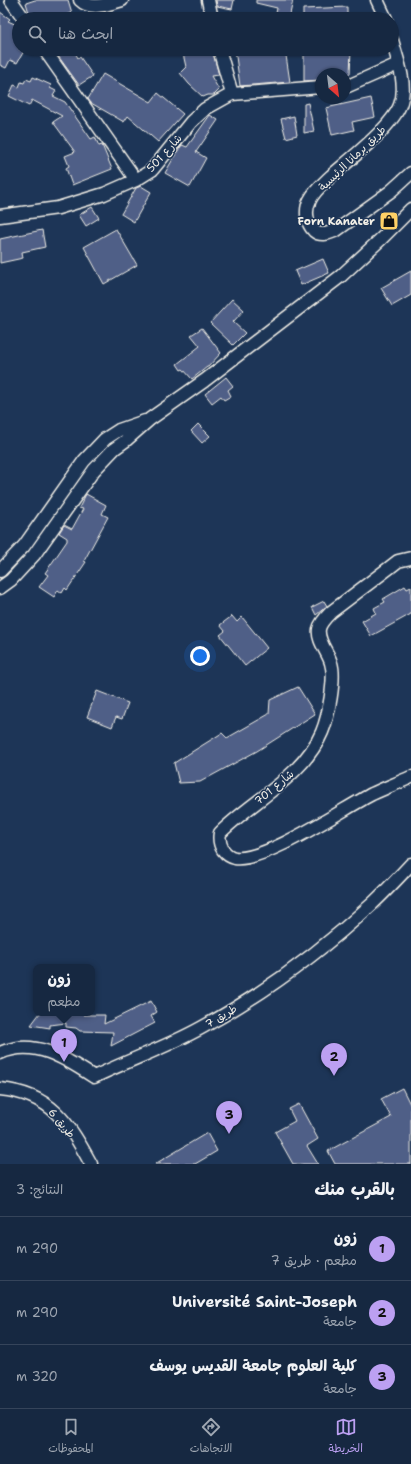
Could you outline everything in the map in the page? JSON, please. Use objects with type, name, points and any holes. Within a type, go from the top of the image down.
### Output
[{"type":"street","points":[[11,0],[19,12]]},
{"type":"street","points":[[80,0],[85,4],[93,6],[122,0]]},
{"type":"street","points":[[208,0],[211,12]]},
{"type":"street","points":[[377,0],[383,12]]},
{"type":"street","points":[[49,56],[136,180]]},
{"type":"street","points":[[221,56],[232,94]]},
{"type":"street","name":"طريق برمانا الرئيسية","points":[[396,56],[402,80],[403,97],[400,106],[395,115],[372,140],[318,189],[310,199],[307,208],[307,216],[310,224],[319,234],[328,234],[337,230],[392,191],[411,173]]},
{"type":"street","points":[[351,85],[398,64]]},
{"type":"street","name":"شارع 501","points":[[0,216],[58,208],[104,194],[136,180],[152,170],[191,122],[204,109],[232,94],[315,87]]},
{"type":"street","points":[[0,588],[11,580],[34,555],[94,470],[114,449],[150,419],[215,372],[341,276],[411,209]]},
{"type":"street","points":[[0,571],[24,546],[84,461],[105,439],[119,430],[150,419]]},
{"type":"street","name":"شارع 701","points":[[411,558],[398,562],[389,568],[331,612],[318,628],[319,638],[331,663],[332,675],[329,703],[322,731],[316,745],[305,760],[290,775],[220,833],[219,838],[223,850],[228,856],[236,858],[262,854],[372,794],[411,777]]},
{"type":"street","name":"طريق 7","points":[[0,1053],[23,1047],[46,1050],[94,1077],[162,1047],[202,1028],[272,984],[323,946],[371,905],[411,864]]},
{"type":"street","name":"طريق 6","points":[[0,1089],[25,1093],[38,1098],[48,1105],[60,1116],[69,1128],[90,1164]]},
{"type":"building","points":[[35,0],[68,0],[72,12],[29,12],[26,3]]},
{"type":"building","points":[[216,0],[234,0],[232,9],[217,6]]},
{"type":"building","points":[[256,0],[293,0],[290,12],[276,12],[277,8],[256,3]]},
{"type":"building","points":[[347,7],[347,12],[303,12],[303,9]]},
{"type":"building","points":[[0,12],[10,19],[8,21],[12,23],[12,56],[21,56],[17,63],[10,60],[6,68],[0,65]]},
{"type":"building","points":[[58,56],[80,57],[93,76],[79,85]]},
{"type":"building","points":[[184,56],[214,56],[219,75],[211,76],[219,90],[214,95],[203,97],[180,73],[186,67]]},
{"type":"building","points":[[236,56],[286,56],[290,82],[240,86]]},
{"type":"building","points":[[304,56],[351,56],[350,68],[315,68],[315,80],[304,81]]},
{"type":"building","points":[[103,74],[151,102],[158,93],[183,114],[158,142],[128,116],[124,122],[91,103],[88,99]]},
{"type":"building","points":[[33,77],[51,85],[50,88],[56,91],[53,96],[65,102],[91,139],[95,137],[99,146],[102,145],[112,169],[72,185],[66,168],[69,166],[65,156],[75,152],[53,122],[62,116],[32,100],[29,106],[9,96],[14,85],[19,87],[21,82],[24,83],[26,79],[31,81]]},
{"type":"building","points":[[371,98],[375,117],[352,122],[354,130],[332,135],[326,108],[351,104],[351,102]]},
{"type":"building","points":[[308,103],[314,131],[304,133],[304,104]]},
{"type":"building","points":[[210,115],[218,120],[196,152],[206,158],[190,187],[165,173],[182,145],[187,147]]},
{"type":"building","points":[[294,116],[297,135],[286,138],[281,119]]},
{"type":"building","points":[[141,186],[151,192],[134,222],[121,214],[136,188]]},
{"type":"building","points":[[92,207],[99,218],[86,226],[79,215]]},
{"type":"building","points":[[116,229],[137,265],[104,284],[84,247]]},
{"type":"building","points":[[42,230],[45,247],[22,252],[23,258],[0,263],[0,239]]},
{"type":"building","points":[[323,259],[329,273],[301,285],[295,271]]},
{"type":"building","points":[[411,271],[411,295],[392,306],[381,288]]},
{"type":"building","points":[[232,299],[244,310],[233,322],[245,333],[233,345],[210,323]]},
{"type":"building","points":[[202,328],[221,353],[208,367],[192,379],[183,369],[181,370],[177,364],[200,346],[191,335]]},
{"type":"building","points":[[226,377],[233,386],[228,390],[231,396],[224,400],[221,396],[212,403],[205,394]]},
{"type":"building","points":[[198,424],[210,436],[202,443],[191,431]]},
{"type":"building","points":[[86,494],[106,505],[102,514],[108,517],[84,561],[86,562],[67,590],[65,588],[62,593],[58,590],[54,597],[39,587],[48,575],[45,573],[67,541],[67,538],[59,533],[64,525],[72,529],[83,509],[79,508]]},
{"type":"building","points":[[405,586],[407,589],[411,587],[411,614],[371,636],[362,621],[376,613],[374,608],[385,602],[383,599]]},
{"type":"building","points":[[324,601],[327,606],[316,615],[312,607]]},
{"type":"building","points":[[232,616],[237,622],[242,617],[267,648],[245,666],[220,635],[225,631],[220,625]]},
{"type":"building","points":[[298,687],[315,714],[257,751],[200,782],[179,783],[174,763],[222,733],[227,738],[269,714],[270,700]]},
{"type":"building","points":[[97,691],[128,703],[122,719],[116,717],[112,727],[87,717]]},
{"type":"building","points":[[151,1001],[157,1012],[151,1016],[155,1023],[111,1046],[113,1032],[80,1031],[76,1028],[66,1027],[66,1023],[50,1025],[50,1028],[31,1025],[38,1016],[95,1015],[105,1015],[104,1024]]},
{"type":"building","points":[[402,1088],[411,1106],[411,1164],[335,1164],[328,1151],[391,1117],[381,1099]]},
{"type":"building","points":[[299,1104],[318,1139],[307,1146],[318,1164],[293,1164],[275,1132],[295,1121],[289,1109]]},
{"type":"building","points":[[207,1133],[217,1151],[195,1164],[155,1164]]},
{"type":"place","name":"Forn Kanater","points":[[389,221]]},
{"type":"place","name":"زون","points":[[64,1062]]},
{"type":"place","name":"Université Saint-Joseph","points":[[334,1076]]},
{"type":"place","name":"كلية العلوم جامعة القديس يوسف","points":[[229,1134]]}]
